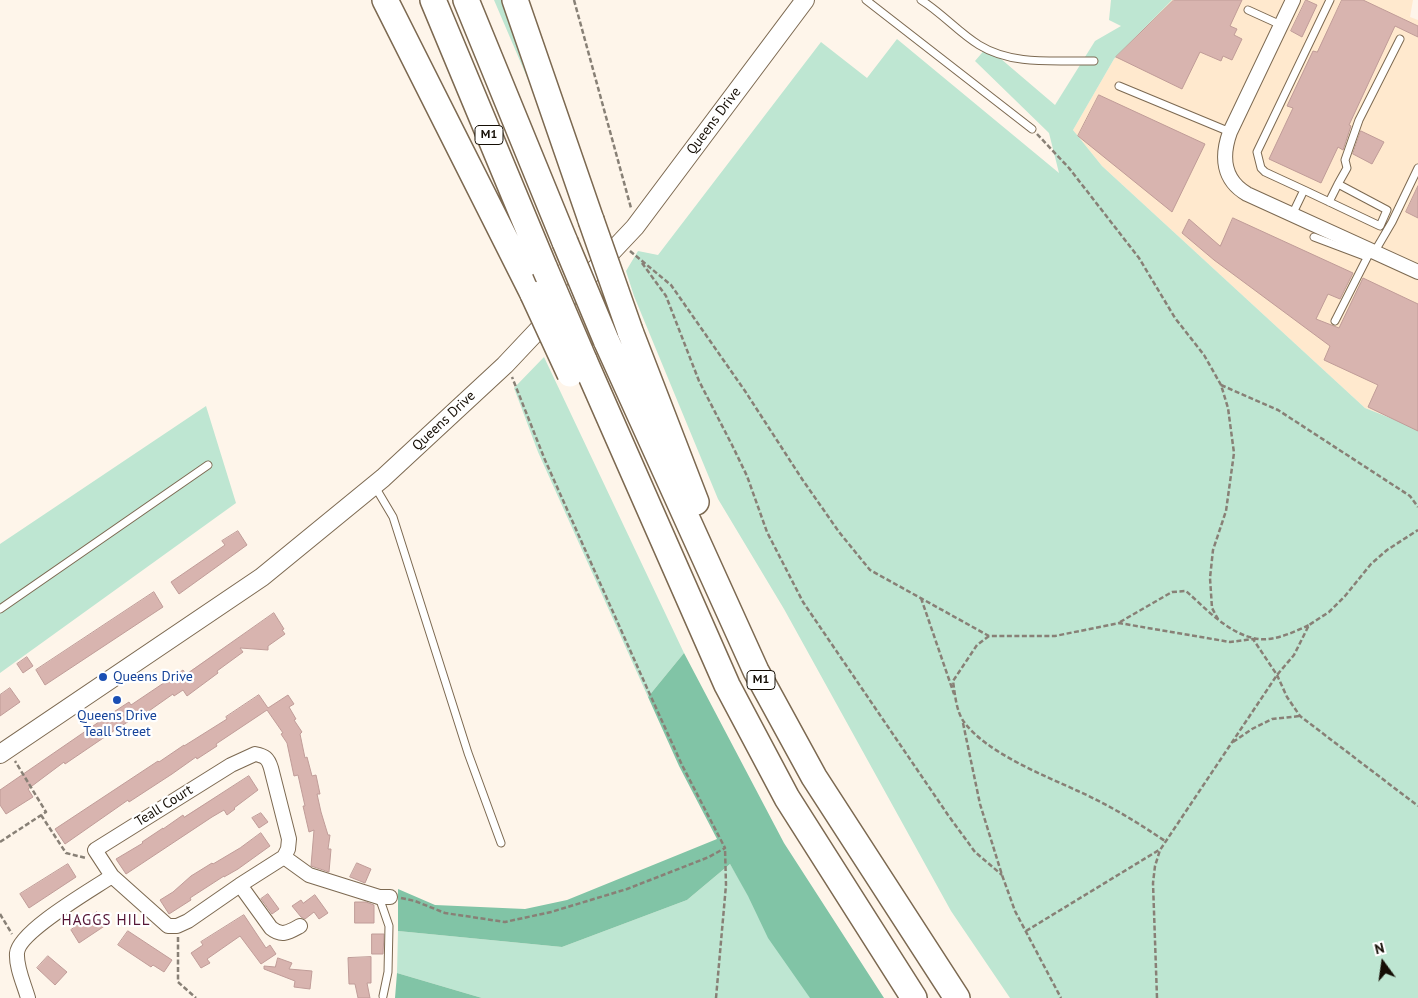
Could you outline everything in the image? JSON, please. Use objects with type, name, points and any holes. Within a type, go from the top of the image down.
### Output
[{"type":"highway","points":[[385,0],[533,294],[577,367]]},
{"type":"highway","name":"M1","points":[[433,0],[545,270],[577,367],[727,685],[787,798],[914,998]]},
{"type":"highway","name":"M1","points":[[466,0],[606,340],[756,671],[814,777],[957,998]]},
{"type":"highway","points":[[515,0],[630,331],[679,455],[756,671]]},
{"type":"street","name":"Queens Drive","points":[[4,752],[262,577],[374,485],[505,365],[635,227],[805,0]]},
{"type":"street","points":[[1293,0],[1230,132],[1225,155],[1228,173],[1236,187],[1371,253],[1418,272]]},
{"type":"street","name":"Teall Court","points":[[96,852],[95,850],[231,765],[255,754],[262,755],[268,759],[271,768],[289,839],[288,849],[284,857]]},
{"type":"street","points":[[96,852],[112,876],[168,926],[178,926],[188,921],[284,857],[308,875],[384,897]]},
{"type":"street","points":[[28,998],[19,967],[17,954],[19,945],[34,928],[112,876]]},
{"type":"street","points":[[240,885],[271,928],[277,933],[286,933],[300,926]]},
{"type":"lane","points":[[866,0],[1032,129]]},
{"type":"lane","points":[[921,0],[979,45],[991,51],[1020,59],[1094,60]]},
{"type":"lane","points":[[1330,0],[1257,152],[1261,168],[1265,172],[1380,226],[1387,210],[1338,184]]},
{"type":"lane","points":[[1248,10],[1281,25]]},
{"type":"lane","points":[[1329,202],[1347,168],[1345,160],[1359,120],[1400,39]]},
{"type":"lane","points":[[1119,86],[1230,132]]},
{"type":"lane","points":[[1335,321],[1371,253],[1392,222],[1418,168]]},
{"type":"lane","points":[[1292,215],[1304,190]]},
{"type":"lane","points":[[1314,236],[1371,253]]},
{"type":"lane","points":[[0,609],[208,465]]},
{"type":"lane","points":[[374,485],[393,517],[468,753],[501,843]]},
{"type":"lane","points":[[384,897],[389,926],[388,972],[384,996]]},
{"type":"path","points":[[574,0],[635,227]]},
{"type":"path","points":[[1032,129],[1069,168],[1139,258],[1175,318],[1204,355],[1221,386],[1228,408],[1234,453],[1226,511],[1213,550],[1210,578],[1212,608],[1219,620]]},
{"type":"path","points":[[620,243],[671,285],[745,391],[839,532],[870,570],[989,636],[1055,636],[1119,623],[1172,592],[1186,592],[1219,620],[1238,633],[1253,639],[1277,675],[1287,697],[1300,716],[1418,806]]},
{"type":"path","points":[[639,259],[666,296],[699,380],[740,460],[767,532],[803,602],[948,815],[975,852],[1002,875]]},
{"type":"path","points":[[505,365],[514,380],[545,460],[682,766],[725,848],[726,885],[716,998]]},
{"type":"path","points":[[1221,386],[1278,410],[1410,496],[1418,507]]},
{"type":"path","points":[[1119,623],[1230,642],[1284,636],[1309,625],[1328,612],[1345,596],[1371,564],[1387,550],[1418,530]]},
{"type":"path","points":[[921,598],[963,721],[980,804],[1002,875],[1015,911],[1061,998]]},
{"type":"path","points":[[1156,998],[1153,882],[1160,850],[1277,675],[1294,655],[1309,625]]},
{"type":"path","points":[[956,700],[953,681],[977,644],[989,636]]},
{"type":"path","points":[[1230,744],[1252,729],[1272,719],[1300,716]]},
{"type":"path","points":[[963,721],[982,740],[1024,766],[1127,815],[1165,840]]},
{"type":"path","points":[[0,842],[46,812],[4,752]]},
{"type":"path","points":[[41,815],[66,853],[85,858],[96,852]]},
{"type":"path","points":[[384,897],[415,901],[445,914],[504,922],[551,912],[627,889],[709,857],[725,848]]},
{"type":"path","points":[[1026,931],[1160,850]]},
{"type":"path","points":[[0,914],[19,945]]},
{"type":"path","points":[[178,926],[178,982],[196,998]]},
{"type":"shaded area","points":[[1172,0],[1413,0],[1410,17],[1418,20],[1418,429],[1365,408],[1102,166],[1073,130],[1114,59]]},
{"type":"green space","points":[[494,0],[504,0],[538,103]]},
{"type":"green space","points":[[1111,0],[1172,0],[1114,59],[1073,130],[1102,166],[1365,408],[1418,429],[1418,998],[1010,998],[951,911],[784,609],[718,499],[634,296],[626,271],[638,251],[658,255],[821,42],[867,78],[897,39],[1059,173],[1049,133],[975,61],[987,47],[1055,105],[1095,41],[1121,26],[1109,20]]},
{"type":"green space","points":[[544,357],[684,653],[648,697],[538,452],[514,388]]},
{"type":"green space","points":[[206,406],[236,503],[0,673],[0,544]]},
{"type":"green space","points":[[684,653],[784,843],[884,998],[810,998],[768,938],[730,864],[687,900],[562,947],[398,931],[398,889],[435,905],[525,909],[567,900],[717,839],[679,766],[648,697]]},
{"type":"green space","points":[[730,864],[811,998],[482,998],[397,973],[398,931],[562,947],[687,900]]},
{"type":"green space","points":[[397,973],[482,998],[395,998]]},
{"type":"building","points":[[1174,0],[1242,0],[1230,26],[1237,29],[1234,35],[1242,39],[1232,60],[1223,56],[1221,61],[1200,52],[1182,89],[1116,57]]},
{"type":"building","points":[[1306,0],[1317,5],[1302,37],[1291,31]]},
{"type":"building","points":[[1342,0],[1363,0],[1418,26],[1418,37],[1395,26],[1349,125],[1351,126],[1343,150],[1338,147],[1321,183],[1269,159],[1293,108],[1287,106],[1313,51],[1317,52]]},
{"type":"building","points":[[1099,95],[1205,144],[1172,212],[1078,136]]},
{"type":"building","points":[[1361,131],[1384,142],[1372,164],[1353,154]]},
{"type":"building","points":[[1418,186],[1418,218],[1406,212]]},
{"type":"building","points":[[1233,218],[1353,273],[1340,299],[1328,294],[1316,319],[1339,328],[1363,278],[1418,304],[1418,431],[1368,407],[1378,385],[1324,360],[1330,346],[1214,260],[1182,233],[1189,219],[1220,246]]},
{"type":"building","points":[[238,531],[247,545],[179,594],[171,582],[225,545],[222,541]]},
{"type":"building","points":[[154,592],[163,607],[45,685],[36,670]]},
{"type":"building","points":[[274,613],[285,634],[268,646],[268,650],[240,648],[243,652],[187,696],[183,690],[174,696],[173,694],[65,764],[64,762],[28,789],[33,797],[6,814],[0,805],[0,790],[129,702],[131,705],[183,670],[186,674]]},
{"type":"building","points":[[27,657],[33,666],[23,673],[17,664]]},
{"type":"building","points":[[10,688],[20,702],[0,716],[0,695]]},
{"type":"building","points":[[259,695],[268,708],[288,695],[294,704],[289,707],[296,719],[294,720],[302,732],[300,734],[305,758],[307,757],[312,776],[316,775],[320,794],[317,794],[321,812],[328,835],[330,835],[328,849],[331,849],[329,872],[311,866],[314,830],[309,832],[298,775],[294,776],[287,743],[281,734],[283,733],[267,710],[216,744],[217,746],[197,759],[196,757],[129,802],[128,800],[65,844],[55,829],[158,761],[227,719],[226,717]]},
{"type":"building","points":[[249,776],[258,790],[235,809],[227,815],[224,810],[212,817],[126,874],[116,859],[183,815],[184,817]]},
{"type":"building","points":[[261,813],[268,822],[259,828],[252,818]]},
{"type":"building","points":[[261,833],[270,846],[238,869],[190,898],[191,900],[169,914],[160,900],[173,892],[191,876],[240,848]]},
{"type":"building","points":[[357,863],[371,869],[365,883],[350,877]]},
{"type":"building","points":[[68,864],[76,877],[29,908],[20,894]]},
{"type":"building","points":[[268,894],[279,909],[272,914],[261,899]]},
{"type":"building","points":[[315,895],[328,913],[319,919],[314,912],[305,919],[301,917],[292,906],[301,900],[303,903]]},
{"type":"building","points":[[355,902],[366,902],[374,905],[374,923],[355,923]]},
{"type":"building","points":[[97,912],[106,925],[79,943],[71,930]]},
{"type":"building","points":[[244,915],[266,948],[270,945],[276,954],[261,964],[240,936],[207,959],[210,963],[201,968],[191,953],[203,945],[201,942]]},
{"type":"building","points":[[128,931],[172,960],[164,972],[153,965],[151,967],[118,945]]},
{"type":"building","points":[[372,934],[384,934],[383,954],[372,954]]},
{"type":"building","points":[[48,956],[67,972],[55,985],[37,968]]},
{"type":"building","points":[[371,957],[371,983],[367,983],[370,998],[358,998],[355,984],[349,984],[348,958]]},
{"type":"building","points":[[278,958],[292,963],[289,969],[312,971],[310,989],[294,987],[295,981],[264,969],[264,966],[275,967]]},
{"type":"place","name":"Queens Drive","points":[[103,677]]},
{"type":"place","name":"Queens Drive Teall Street","points":[[117,700]]},
{"type":"district","name":"HAGGS HILL","points":[[106,921]]}]
